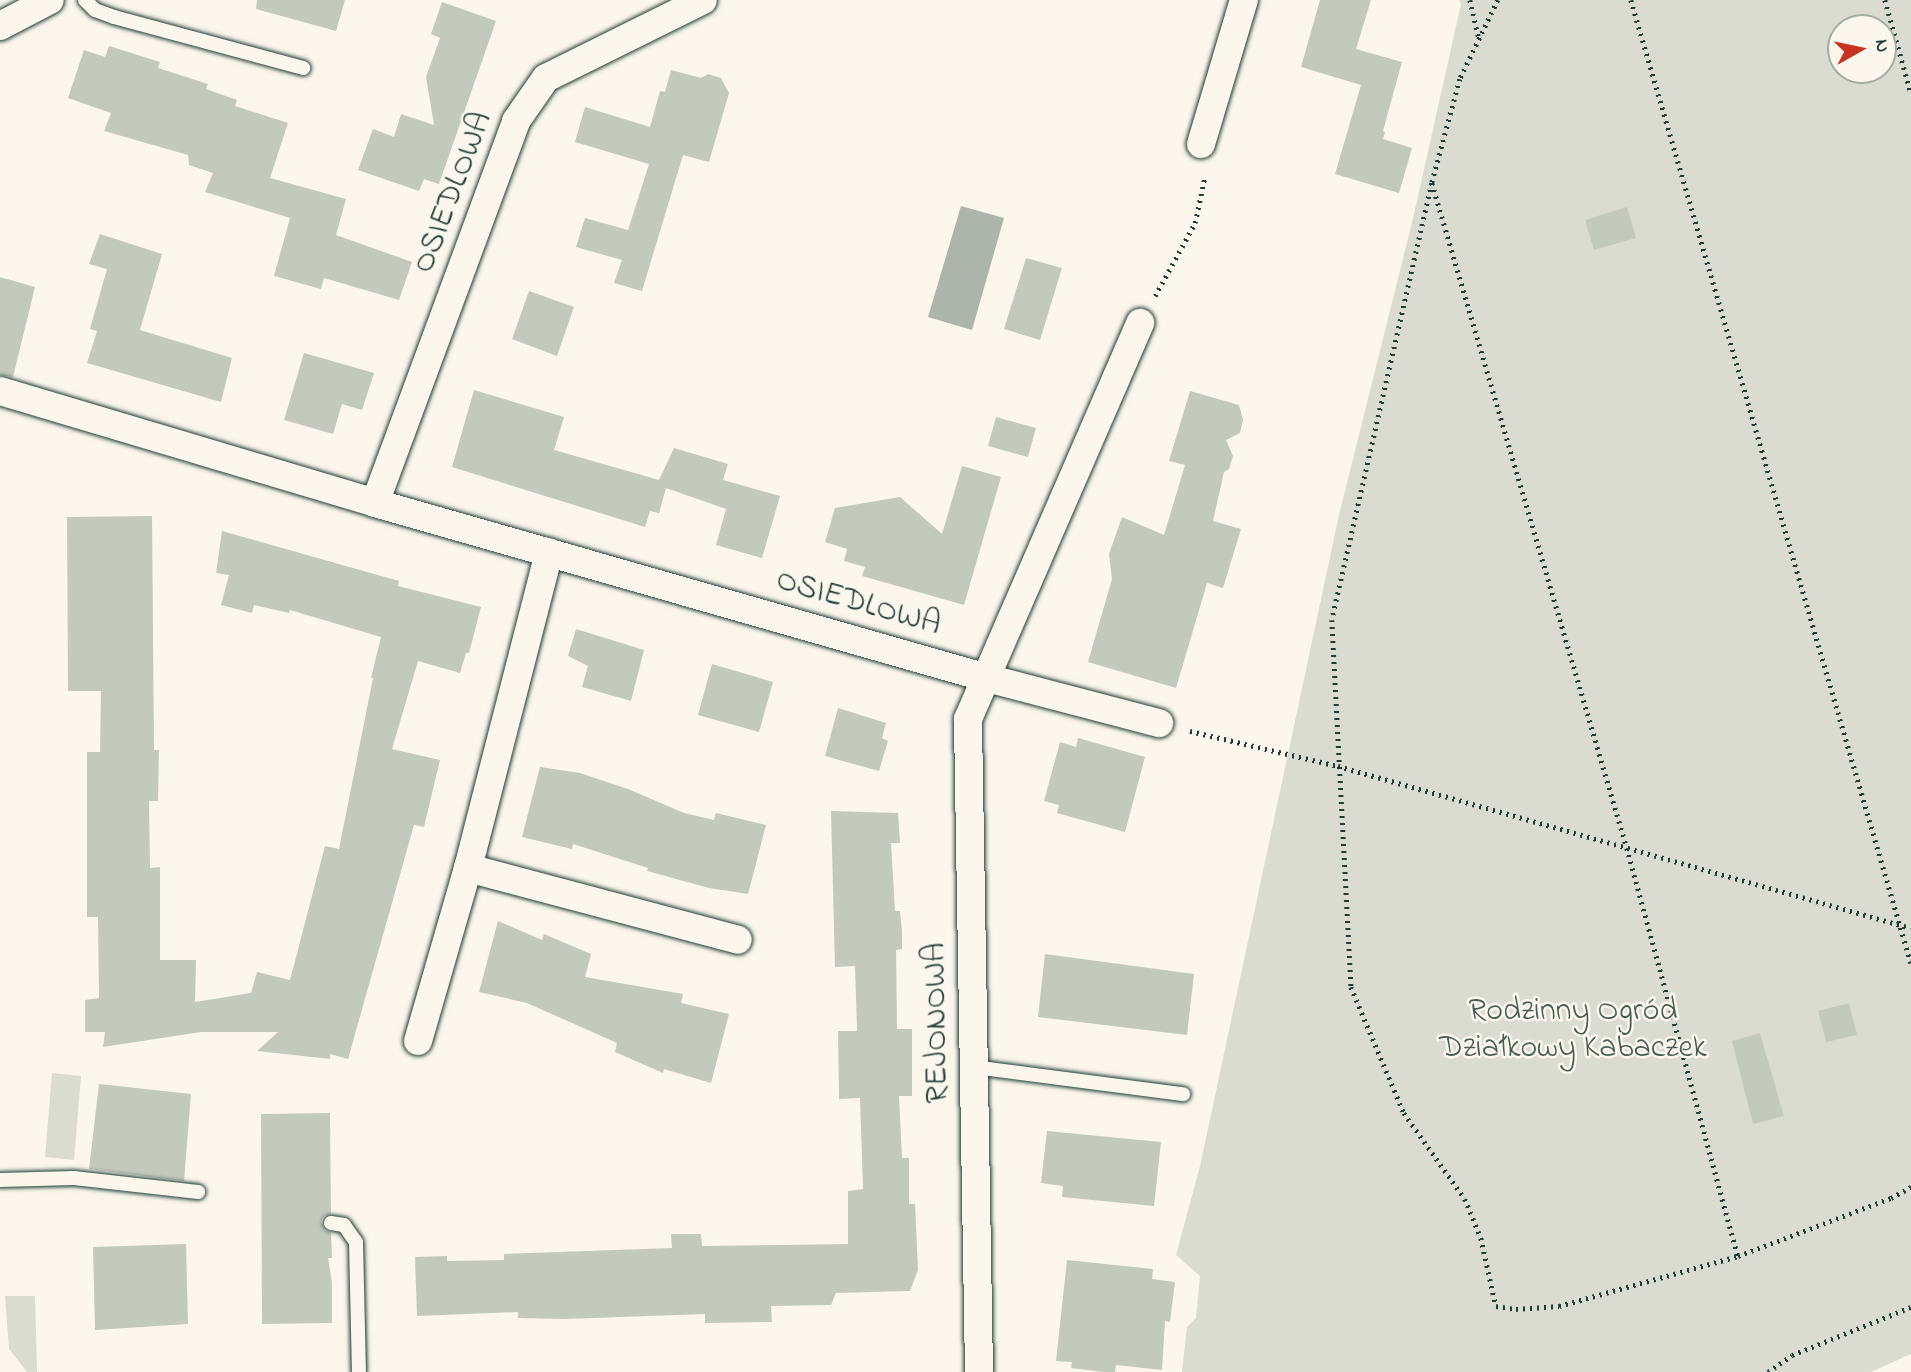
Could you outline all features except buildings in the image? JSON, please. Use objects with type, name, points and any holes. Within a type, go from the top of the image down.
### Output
[{"type":"street","points":[[0,26],[50,0]]},
{"type":"street","name":"OSIEDLOWA","points":[[374,503],[516,121],[546,78],[704,0]]},
{"type":"street","points":[[1201,144],[1244,0]]},
{"type":"street","points":[[987,678],[1140,323]]},
{"type":"street","name":"OSIEDLOWA","points":[[1,394],[987,678],[1159,723]]},
{"type":"street","points":[[418,1041],[468,868],[549,552]]},
{"type":"street","name":"REJONOWA","points":[[979,1372],[968,719],[987,678]]},
{"type":"street","points":[[468,868],[738,940]]},
{"type":"lane","points":[[85,0],[95,10],[114,18],[303,68]]},
{"type":"lane","points":[[974,1067],[1183,1094]]},
{"type":"lane","points":[[0,1180],[74,1178],[198,1192]]},
{"type":"lane","points":[[331,1223],[344,1225],[356,1242],[359,1372]]},
{"type":"path","points":[[1471,0],[1479,40]]},
{"type":"path","points":[[1498,0],[1460,79],[1432,183],[1332,620],[1351,987],[1404,1113],[1465,1199],[1481,1238],[1496,1306],[1516,1310],[1559,1306],[1738,1256],[1891,1198],[1911,1187]]},
{"type":"path","points":[[1631,0],[1911,963]]},
{"type":"path","points":[[1885,0],[1911,93]]},
{"type":"path","points":[[1140,323],[1195,223],[1206,181],[1201,144]]},
{"type":"path","points":[[1432,183],[1627,848],[1738,1256]]},
{"type":"path","points":[[1159,723],[1338,766],[1911,928]]},
{"type":"path","points":[[1768,1372],[1792,1356],[1911,1307]]},
{"type":"green space","name":"Rodzinny Ogród Działkowy Kabaczek","points":[[1459,0],[1911,0],[1911,1354],[1871,1372],[1182,1372],[1187,1327],[1196,1318],[1200,1276],[1176,1255],[1200,1166],[1339,515],[1414,214],[1461,4]]},
{"type":"green space","points":[[52,1073],[81,1076],[74,1160],[45,1157]]},
{"type":"green space","points":[[5,1296],[35,1296],[37,1372],[27,1372],[9,1349]]},
{"type":"shaded area","points":[[961,206],[1004,218],[972,330],[928,317]]}]
